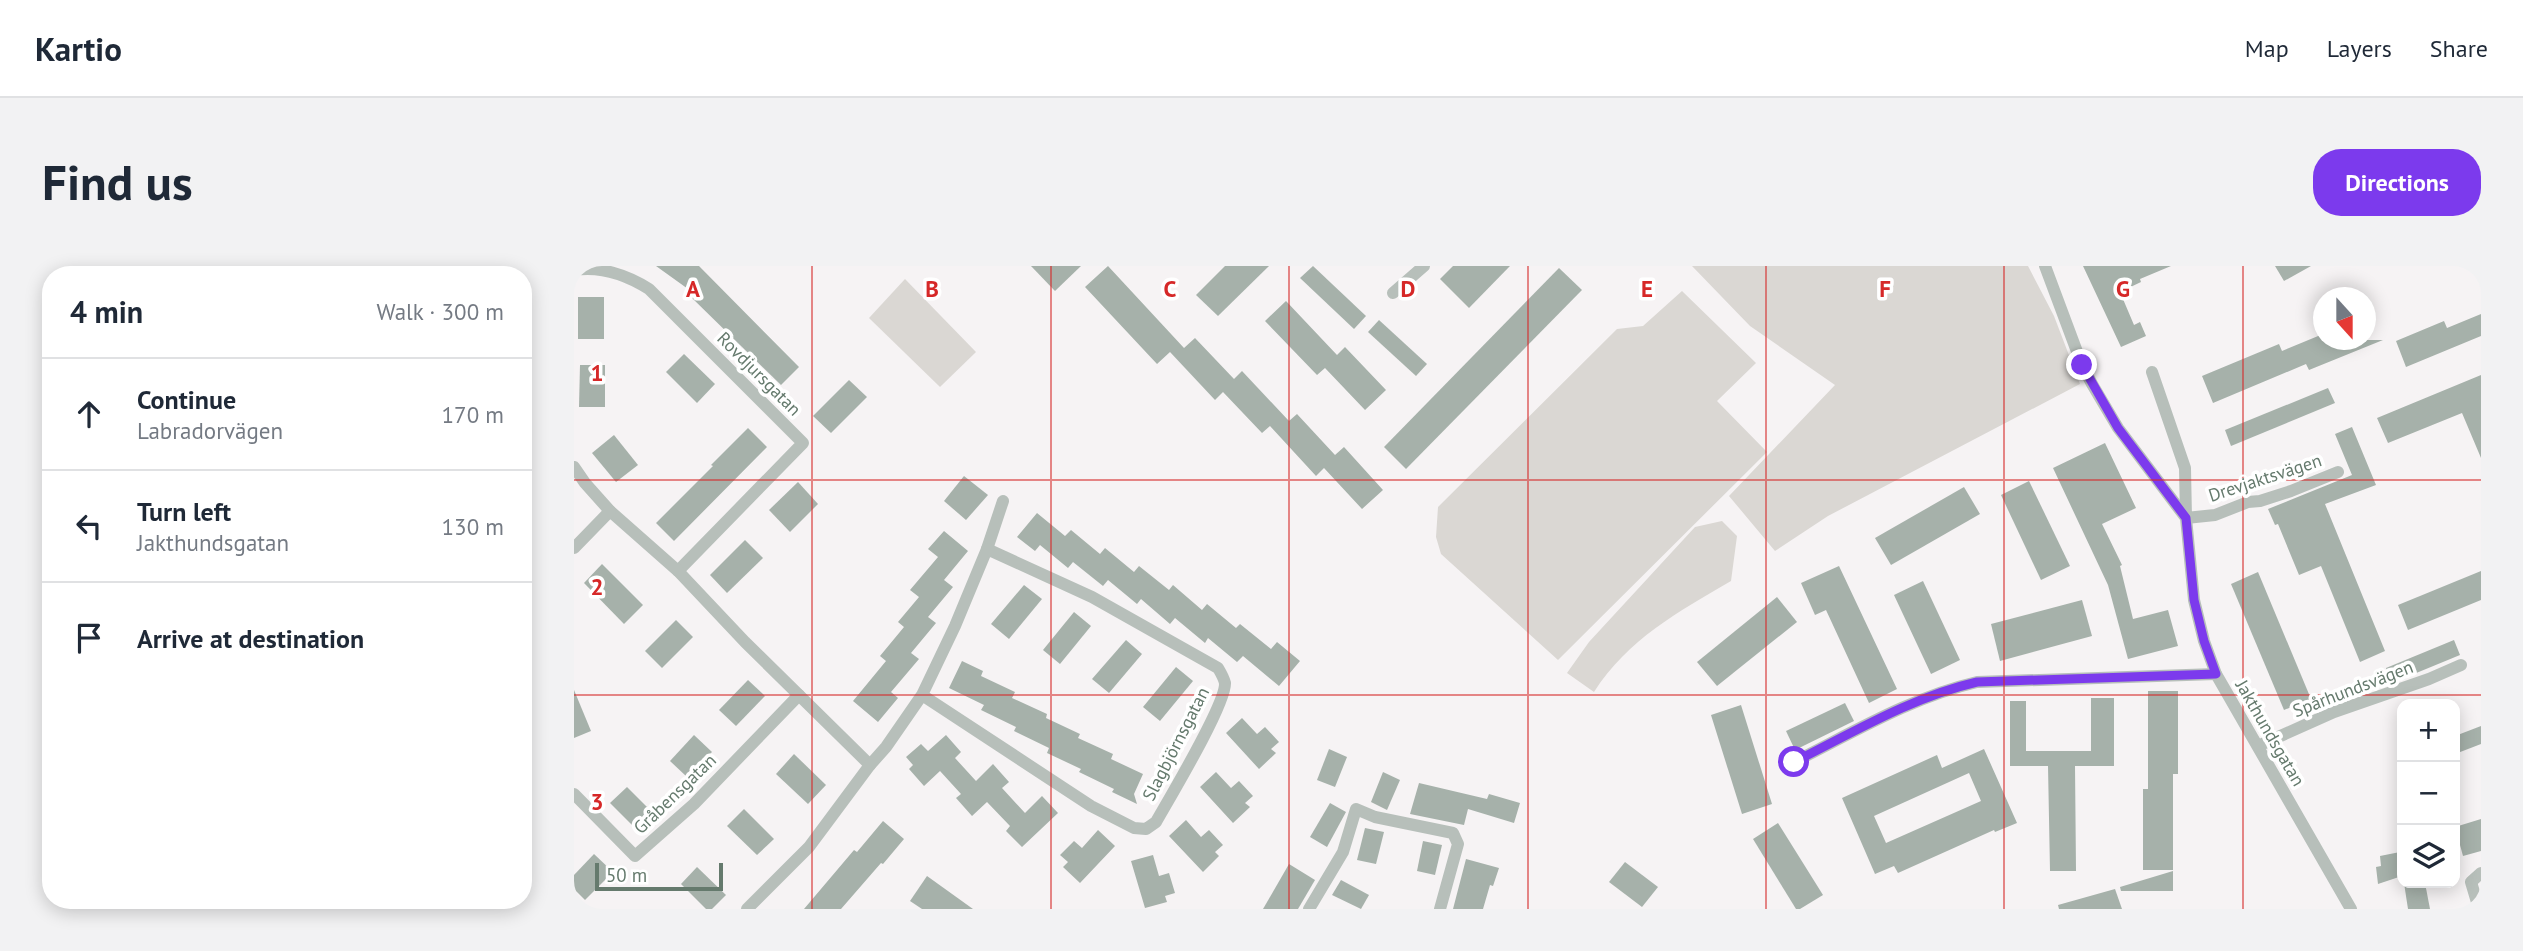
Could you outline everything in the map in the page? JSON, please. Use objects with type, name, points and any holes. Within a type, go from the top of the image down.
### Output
[{"type":"street","points":[[1393,293],[1424,266]]},
{"type":"street","points":[[2045,266],[2082,365],[2092,384],[2123,435],[2186,518]]},
{"type":"street","name":"Rovdjursgatan","points":[[574,270],[603,270],[636,281],[649,289],[803,443],[678,571]]},
{"type":"street","name":"Drevjaktsvägen","points":[[2152,372],[2185,468],[2186,518],[2215,515],[2248,502],[2291,491],[2338,472]]},
{"type":"street","points":[[574,467],[584,483],[610,511],[678,571],[870,765]]},
{"type":"street","points":[[747,909],[809,847],[886,747],[922,695],[987,549],[1003,501]]},
{"type":"street","points":[[574,548],[610,511]]},
{"type":"street","name":"Jakthundsgatan","points":[[2186,518],[2194,600],[2216,674],[2351,909]]},
{"type":"street","name":"Slagbjörnsgatan","points":[[922,695],[1091,806],[1134,828],[1146,829],[1156,822],[1224,691],[1225,682],[1219,668],[1092,597],[987,549]]},
{"type":"street","name":"Spårhundsvägen","points":[[2258,746],[2334,712],[2461,665]]},
{"type":"street","points":[[1794,762],[1906,705],[1949,688],[1977,682],[2216,674]]},
{"type":"street","name":"Gråbensgatan","points":[[574,794],[635,856],[694,804],[799,695]]},
{"type":"street","points":[[1309,909],[1343,852],[1356,809],[1375,817],[1453,833],[1458,844],[1440,909]]},
{"type":"street","points":[[2479,909],[2471,882],[2481,873]]},
{"type":"shaded area","points":[[1692,266],[2028,266],[2054,316],[2080,384],[1828,516],[1775,551],[1729,496],[1835,385],[1750,326]]},
{"type":"shaded area","points":[[905,279],[976,352],[940,387],[869,318]]},
{"type":"shaded area","points":[[1682,291],[1756,363],[1717,401],[1767,452],[1558,660],[1441,554],[1436,537],[1438,507],[1617,329],[1643,326]]},
{"type":"shaded area","points":[[1722,521],[1737,536],[1731,581],[1655,628],[1622,657],[1594,692],[1567,673],[1589,642],[1695,527]]},
{"type":"building","points":[[656,266],[699,266],[799,367],[781,385],[692,298],[695,294]]},
{"type":"building","points":[[1031,266],[1081,266],[1055,291]]},
{"type":"building","points":[[1108,266],[1184,348],[1195,338],[1234,379],[1242,371],[1289,421],[1297,414],[1335,455],[1344,447],[1383,490],[1362,509],[1324,468],[1316,476],[1270,426],[1262,433],[1223,392],[1215,400],[1170,352],[1157,364],[1085,287]]},
{"type":"building","points":[[1225,266],[1269,266],[1218,316],[1196,295]]},
{"type":"building","points":[[1313,266],[1366,316],[1354,329],[1300,278]]},
{"type":"building","points":[[1453,266],[1510,266],[1469,308],[1440,279]]},
{"type":"building","points":[[2083,266],[2171,266],[2140,279],[2141,282],[2120,292],[2134,325],[2140,322],[2146,336],[2121,347]]},
{"type":"building","points":[[2275,266],[2311,266],[2284,281]]},
{"type":"building","points":[[1559,268],[1582,290],[1406,469],[1384,447]]},
{"type":"building","points":[[578,297],[604,297],[604,339],[578,339]]},
{"type":"building","points":[[1286,301],[1337,355],[1345,347],[1386,390],[1365,410],[1325,368],[1317,375],[1265,321]]},
{"type":"building","points":[[2481,314],[2481,336],[2406,367],[2396,341],[2444,321],[2447,328]]},
{"type":"building","points":[[1379,320],[1427,364],[1416,376],[1368,332]]},
{"type":"building","points":[[2313,338],[2313,350],[2358,350],[2309,370],[2306,364],[2213,403],[2202,376],[2279,344],[2282,351]]},
{"type":"building","points":[[684,354],[715,384],[697,403],[666,372]]},
{"type":"building","points":[[580,365],[605,365],[605,407],[579,407]]},
{"type":"building","points":[[2481,375],[2481,458],[2462,413],[2388,443],[2377,418]]},
{"type":"building","points":[[849,380],[867,397],[831,433],[813,416]]},
{"type":"building","points":[[2328,388],[2335,403],[2231,446],[2225,430]]},
{"type":"building","points":[[2352,427],[2376,485],[2325,504],[2385,651],[2360,662],[2321,566],[2299,575],[2278,524],[2275,525],[2268,509],[2352,475],[2335,434]]},
{"type":"building","points":[[748,428],[767,447],[674,541],[656,523]]},
{"type":"building","points":[[614,435],[638,465],[616,482],[592,453]]},
{"type":"building","points":[[2105,443],[2136,508],[2102,524],[2122,565],[2120,566],[2133,619],[2168,610],[2178,646],[2128,659],[2108,585],[2053,468]]},
{"type":"building","points":[[964,476],[988,495],[966,520],[944,501]]},
{"type":"building","points":[[2029,481],[2070,566],[2041,580],[2001,495]]},
{"type":"building","points":[[798,482],[818,504],[790,532],[769,510]]},
{"type":"building","points":[[1964,487],[1980,514],[1891,565],[1875,538]]},
{"type":"building","points":[[1037,513],[1065,536],[1071,530],[1100,554],[1105,548],[1134,572],[1139,566],[1169,590],[1173,585],[1202,610],[1207,604],[1236,628],[1240,624],[1271,649],[1277,642],[1300,661],[1279,686],[1243,656],[1237,662],[1208,638],[1205,643],[1175,618],[1170,624],[1141,599],[1137,604],[1108,580],[1103,586],[1073,562],[1068,568],[1040,545],[1035,551],[1017,537]]},
{"type":"building","points":[[944,531],[968,551],[944,580],[953,587],[928,617],[936,623],[911,653],[919,659],[891,692],[898,698],[878,722],[853,701],[886,661],[880,656],[904,627],[898,622],[919,597],[910,590],[938,557],[928,549]]},
{"type":"building","points":[[745,540],[763,558],[727,593],[710,575]]},
{"type":"building","points":[[602,564],[643,605],[624,624],[584,583]]},
{"type":"building","points":[[1839,566],[1897,689],[1869,703],[1826,610],[1815,615],[1801,583]]},
{"type":"building","points":[[2481,571],[2481,600],[2408,630],[2398,605]]},
{"type":"building","points":[[2258,572],[2311,699],[2284,710],[2231,584]]},
{"type":"building","points":[[1923,581],[1960,660],[1931,674],[1894,595]]},
{"type":"building","points":[[1024,585],[1042,599],[1009,639],[991,624]]},
{"type":"building","points":[[1777,597],[1797,622],[1717,686],[1697,662]]},
{"type":"building","points":[[2082,600],[2092,636],[2000,661],[1991,624]]},
{"type":"building","points":[[1074,612],[1091,626],[1060,664],[1043,650]]},
{"type":"building","points":[[676,620],[693,637],[662,668],[645,651]]},
{"type":"building","points":[[1126,640],[1142,654],[1109,693],[1092,679]]},
{"type":"building","points":[[2454,640],[2460,655],[2392,683],[2386,668]]},
{"type":"building","points":[[962,661],[983,671],[981,676],[1015,692],[1012,698],[1047,714],[1046,718],[1080,734],[1078,738],[1113,754],[1111,759],[1143,774],[1134,794],[1137,804],[1079,772],[1081,769],[1047,753],[1049,748],[1014,731],[1016,727],[981,710],[984,705],[949,688]]},
{"type":"building","points":[[1176,667],[1193,681],[1160,721],[1143,707]]},
{"type":"building","points":[[748,680],[765,696],[736,726],[719,710]]},
{"type":"building","points":[[574,690],[591,731],[574,738]]},
{"type":"building","points":[[2148,691],[2178,691],[2178,774],[2173,774],[2173,870],[2143,870],[2143,789],[2148,789]]},
{"type":"building","points":[[2091,698],[2114,698],[2114,766],[2075,766],[2076,871],[2050,871],[2048,766],[2010,766],[2010,701],[2026,701],[2026,751],[2091,751]]},
{"type":"building","points":[[1845,703],[1854,721],[1795,750],[1786,731]]},
{"type":"building","points":[[1741,705],[1772,804],[1742,814],[1711,715]]},
{"type":"building","points":[[1242,718],[1257,734],[1265,727],[1279,742],[1271,749],[1276,753],[1259,769],[1226,733]]},
{"type":"building","points":[[2481,726],[2481,744],[2460,752],[2460,734]]},
{"type":"building","points":[[694,735],[712,752],[687,777],[670,761]]},
{"type":"building","points":[[946,735],[961,752],[955,758],[976,781],[993,764],[1009,782],[1002,788],[1025,813],[1042,796],[1058,813],[1022,847],[1006,831],[1010,826],[987,802],[972,816],[956,798],[961,794],[940,771],[924,786],[909,769],[913,765],[906,757],[921,744],[928,751]]},
{"type":"building","points":[[1329,749],[1347,757],[1335,787],[1317,780]]},
{"type":"building","points":[[1984,749],[2017,823],[1995,832],[1994,830],[1898,873],[1894,866],[1875,874],[1842,798],[1937,755],[1942,768]],"holes":[[[1969,773],[1981,801],[1886,843],[1874,816]]]},
{"type":"building","points":[[794,754],[826,785],[808,804],[776,774]]},
{"type":"building","points":[[1216,772],[1231,788],[1239,781],[1253,796],[1245,803],[1250,807],[1233,823],[1200,787]]},
{"type":"building","points":[[1383,772],[1400,780],[1387,810],[1371,802]]},
{"type":"building","points":[[1419,783],[1487,799],[1489,794],[1520,803],[1514,823],[1468,809],[1464,825],[1410,814]]},
{"type":"building","points":[[627,787],[652,812],[636,829],[610,803]]},
{"type":"building","points":[[1330,803],[1346,812],[1327,847],[1310,837]]},
{"type":"building","points":[[744,809],[774,839],[757,855],[727,826]]},
{"type":"building","points":[[2481,819],[2481,851],[2463,856],[2460,825]]},
{"type":"building","points":[[1186,820],[1201,837],[1209,830],[1223,845],[1215,852],[1219,856],[1203,872],[1169,836]]},
{"type":"building","points":[[883,821],[904,839],[883,864],[881,863],[841,909],[804,909],[854,850],[857,852]]},
{"type":"building","points":[[1778,823],[1823,895],[1800,909],[1796,909],[1753,839]]},
{"type":"building","points":[[1365,828],[1384,832],[1376,864],[1357,860]]},
{"type":"building","points":[[1098,830],[1115,846],[1080,883],[1063,867],[1068,862],[1060,855],[1074,841],[1082,848]]},
{"type":"building","points":[[1423,841],[1442,845],[1435,875],[1417,871]]},
{"type":"building","points":[[2397,853],[2397,878],[2378,884],[2376,867],[2381,866],[2380,856]]},
{"type":"building","points":[[594,854],[613,872],[585,900],[574,889],[574,875]]},
{"type":"building","points":[[1153,855],[1159,876],[1169,873],[1175,893],[1165,896],[1167,902],[1145,908],[1131,861]]},
{"type":"building","points":[[1466,859],[1499,868],[1493,886],[1490,885],[1483,909],[1453,909]]},
{"type":"building","points":[[1625,862],[1658,887],[1642,907],[1609,882]]},
{"type":"building","points":[[1289,864],[1315,880],[1298,909],[1263,909]]},
{"type":"building","points":[[697,867],[726,895],[712,909],[706,909],[681,884]]},
{"type":"building","points":[[2173,871],[2173,891],[2121,891],[2120,887]]},
{"type":"building","points":[[927,876],[973,909],[922,909],[910,901]]},
{"type":"building","points":[[1341,880],[1369,895],[1361,909],[1332,895]]},
{"type":"building","points":[[2405,888],[2426,888],[2430,909],[2408,909]]},
{"type":"building","points":[[2115,889],[2122,909],[2059,909],[2058,905]]},
{"type":"route","points":[[1794,762],[1906,705],[1949,688],[1977,682],[2216,674],[2194,600],[2186,518],[2118,428],[2082,365]]}]
